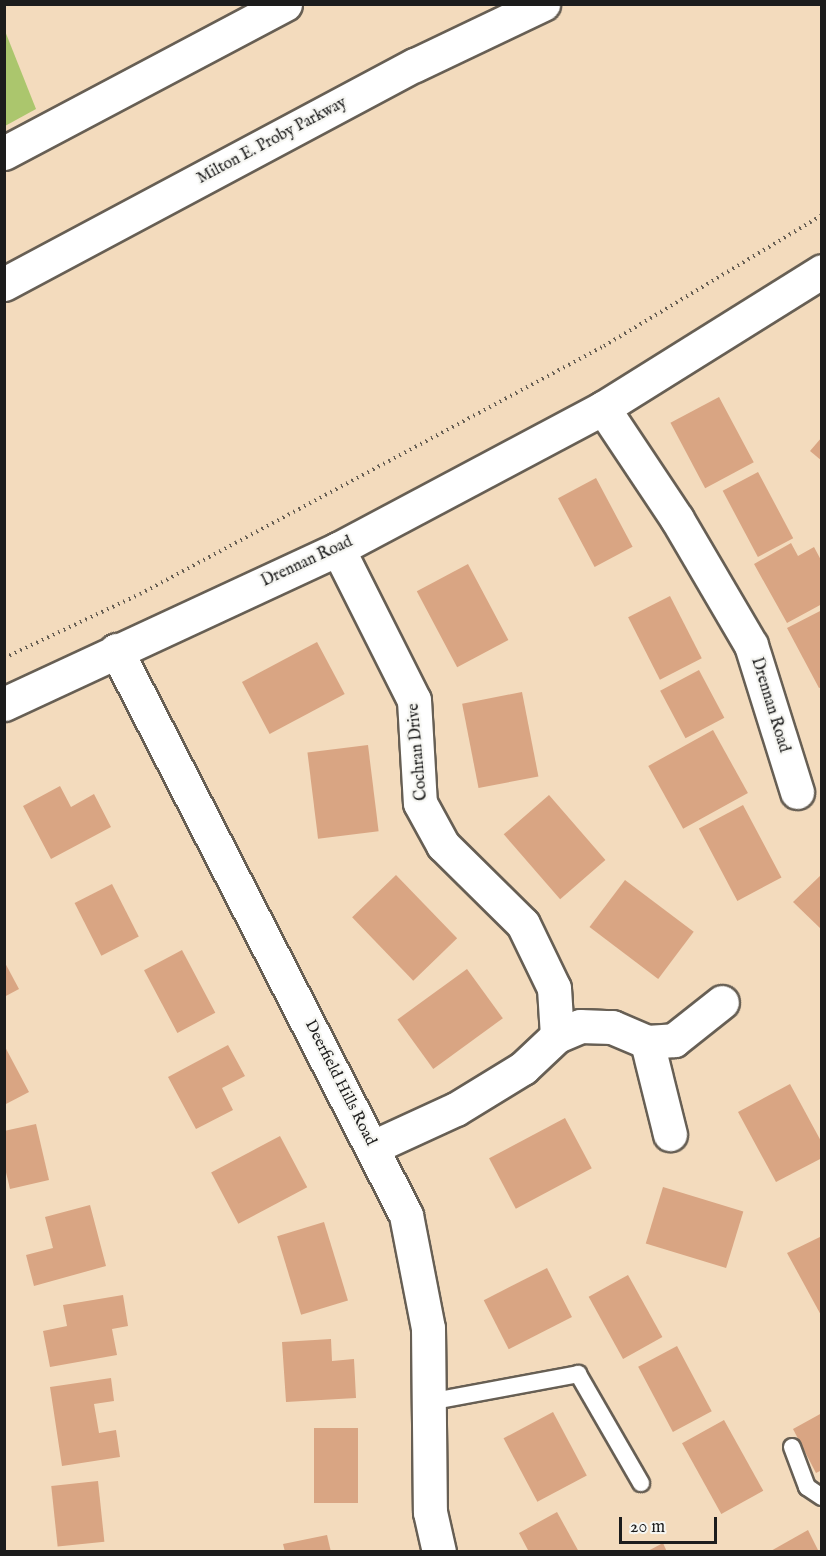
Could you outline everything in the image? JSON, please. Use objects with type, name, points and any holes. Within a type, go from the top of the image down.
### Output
[{"type":"main road","points":[[4,153],[285,4]]},
{"type":"main road","name":"Milton E. Proby Parkway","points":[[4,284],[415,65],[543,4]]},
{"type":"main road","name":"Drennan Road","points":[[4,704],[116,650],[338,549],[603,408],[822,271]]},
{"type":"main road","name":"Drennan Road","points":[[603,408],[678,519],[751,645],[797,792]]},
{"type":"main road","name":"Cochran Drive","points":[[338,549],[414,700],[420,803],[443,845],[523,924],[554,988],[556,1036]]},
{"type":"main road","name":"Deerfield Hills Road","points":[[116,650],[406,1215],[419,1266],[428,1328],[430,1512],[439,1551]]},
{"type":"main road","points":[[373,1147],[456,1109],[523,1068],[556,1036],[580,1026],[612,1027],[647,1042],[674,1040],[722,1002]]},
{"type":"main road","points":[[647,1042],[670,1134]]},
{"type":"lane","points":[[429,1402],[578,1374],[641,1483]]},
{"type":"lane","points":[[792,1447],[807,1487],[822,1497]]},
{"type":"path","points":[[4,658],[140,594],[604,346],[822,215]]},
{"type":"green space","points":[[5,31],[36,109],[4,126]]},
{"type":"building","points":[[719,397],[754,462],[705,488],[670,423]]},
{"type":"building","points":[[822,437],[822,461],[810,451]]},
{"type":"building","points":[[758,472],[793,538],[758,557],[723,491]]},
{"type":"building","points":[[596,478],[633,547],[595,567],[558,498]]},
{"type":"building","points":[[791,543],[798,556],[814,547],[822,562],[822,604],[787,623],[754,564]]},
{"type":"building","points":[[468,564],[508,640],[457,667],[417,591]]},
{"type":"building","points":[[670,596],[702,658],[660,680],[628,617]]},
{"type":"building","points":[[822,610],[822,687],[819,688],[787,628]]},
{"type":"building","points":[[317,642],[345,694],[270,734],[242,682]]},
{"type":"building","points":[[699,670],[724,718],[686,738],[660,691]]},
{"type":"building","points":[[522,692],[538,776],[479,788],[462,704]]},
{"type":"building","points":[[713,730],[748,793],[683,829],[648,766]]},
{"type":"building","points":[[368,745],[379,831],[318,839],[307,752]]},
{"type":"building","points":[[60,786],[71,807],[94,794],[111,827],[51,859],[23,806]]},
{"type":"building","points":[[549,795],[605,860],[560,899],[504,834]]},
{"type":"building","points":[[743,805],[781,877],[737,901],[699,828]]},
{"type":"building","points":[[822,874],[822,930],[793,902]]},
{"type":"building","points":[[396,875],[457,938],[413,981],[352,917]]},
{"type":"building","points":[[625,880],[694,932],[658,979],[589,927]]},
{"type":"building","points":[[112,884],[139,937],[101,956],[75,903]]},
{"type":"building","points":[[182,950],[215,1013],[177,1033],[144,970]]},
{"type":"building","points":[[4,961],[19,989],[4,997]]},
{"type":"building","points":[[467,969],[503,1018],[433,1069],[397,1020]]},
{"type":"building","points":[[4,1045],[29,1092],[4,1105]]},
{"type":"building","points":[[228,1045],[245,1076],[222,1088],[233,1110],[196,1129],[168,1077]]},
{"type":"building","points":[[790,1084],[822,1143],[822,1158],[776,1182],[738,1112]]},
{"type":"building","points":[[565,1118],[592,1168],[516,1209],[489,1158]]},
{"type":"building","points":[[36,1124],[49,1180],[10,1189],[4,1164],[4,1131]]},
{"type":"building","points":[[280,1136],[307,1187],[238,1224],[211,1173]]},
{"type":"building","points":[[663,1187],[743,1212],[726,1268],[646,1243]]},
{"type":"building","points":[[90,1205],[106,1266],[34,1286],[26,1255],[53,1248],[45,1217]]},
{"type":"building","points":[[324,1222],[348,1300],[301,1315],[277,1236]]},
{"type":"building","points":[[822,1236],[822,1317],[787,1253]]},
{"type":"building","points":[[547,1268],[572,1317],[509,1349],[484,1300]]},
{"type":"building","points":[[628,1275],[662,1337],[623,1359],[589,1297]]},
{"type":"building","points":[[123,1295],[128,1326],[112,1329],[117,1355],[50,1367],[43,1331],[67,1326],[63,1305]]},
{"type":"building","points":[[331,1339],[332,1361],[354,1359],[356,1398],[286,1402],[282,1342]]},
{"type":"building","points":[[677,1346],[712,1411],[673,1432],[638,1367]]},
{"type":"building","points":[[111,1378],[114,1401],[94,1404],[99,1433],[116,1430],[120,1457],[62,1466],[50,1387]]},
{"type":"building","points":[[553,1412],[587,1476],[537,1502],[504,1438]]},
{"type":"building","points":[[822,1413],[822,1470],[816,1473],[793,1429]]},
{"type":"building","points":[[724,1420],[763,1491],[721,1514],[682,1443]]},
{"type":"building","points":[[314,1428],[358,1428],[358,1503],[314,1503]]},
{"type":"building","points":[[98,1481],[104,1542],[58,1547],[51,1486]]},
{"type":"building","points":[[557,1512],[579,1552],[529,1552],[519,1533]]},
{"type":"building","points":[[808,1530],[819,1552],[769,1552]]},
{"type":"building","points":[[327,1535],[331,1552],[285,1552],[283,1544]]},
{"type":"building","points":[[663,1543],[667,1552],[646,1552]]}]
